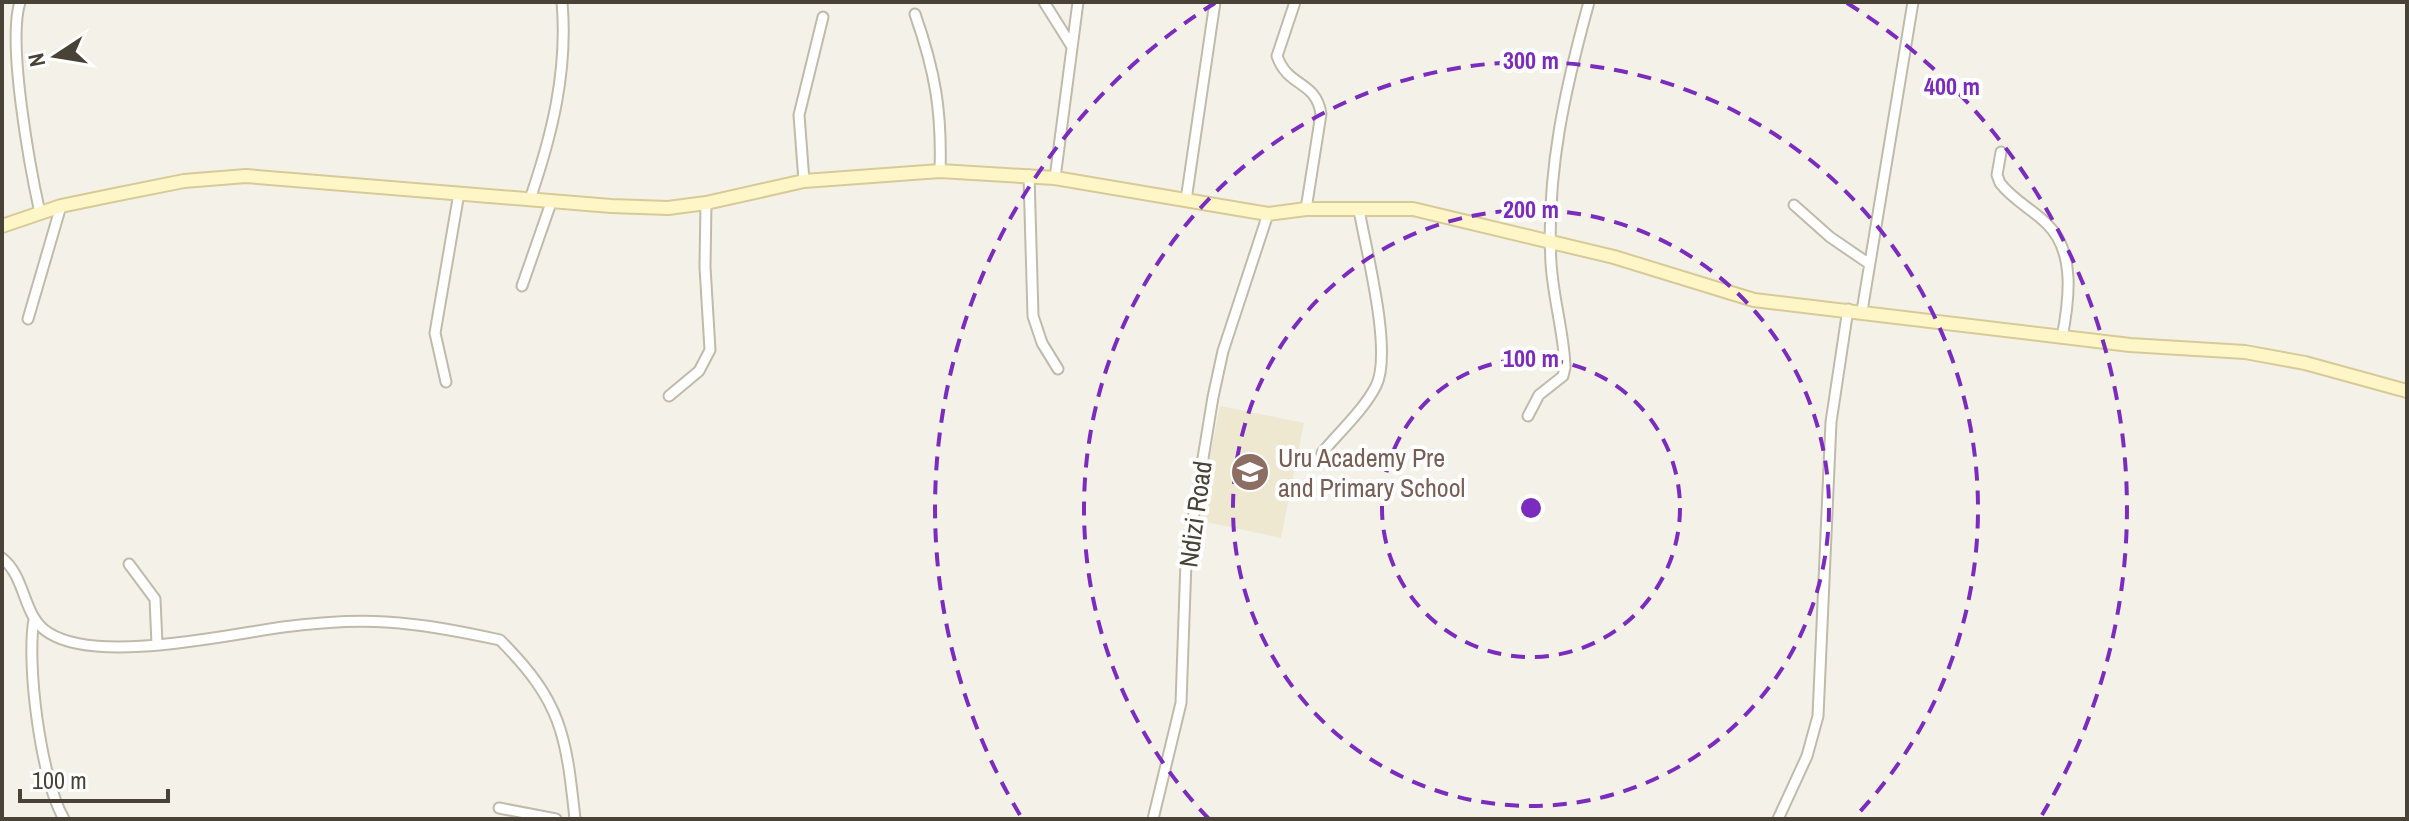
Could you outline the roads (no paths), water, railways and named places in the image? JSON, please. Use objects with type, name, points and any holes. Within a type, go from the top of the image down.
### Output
[{"type":"street","points":[[20,2],[15,20],[17,60],[40,213]]},
{"type":"street","points":[[530,199],[555,116],[564,47],[562,2]]},
{"type":"street","points":[[1044,2],[1071,45]]},
{"type":"street","points":[[1055,178],[1078,2]]},
{"type":"street","points":[[1186,200],[1215,2]]},
{"type":"street","points":[[1295,2],[1277,56],[1285,74],[1310,88],[1318,99],[1321,114],[1306,209]]},
{"type":"street","points":[[1528,416],[1539,395],[1559,381],[1565,367],[1550,243],[1553,161],[1561,107],[1589,2]]},
{"type":"street","points":[[1862,311],[1913,2]]},
{"type":"street","points":[[915,14],[934,69],[940,105],[940,171]]},
{"type":"street","points":[[804,181],[799,115],[823,17]]},
{"type":"street","points":[[2001,152],[1997,175],[2000,183],[2045,221],[2063,244],[2067,300],[2062,338]]},
{"type":"street","points":[[2,226],[61,206],[184,181],[246,176],[625,207],[706,203],[804,181],[940,171],[1029,175],[1268,214],[1306,209],[1413,209],[1614,257],[1734,296],[2062,338],[2245,352],[2305,363],[2407,391]]},
{"type":"street","points":[[1029,175],[1033,316],[1042,343],[1058,369]]},
{"type":"street","points":[[446,382],[435,333],[459,193]]},
{"type":"street","points":[[522,286],[552,200]]},
{"type":"street","points":[[669,396],[699,371],[710,350],[706,203]]},
{"type":"street","points":[[1794,205],[1830,237],[1868,263]]},
{"type":"street","points":[[28,319],[61,206]]},
{"type":"street","points":[[1322,453],[1368,397],[1380,369],[1379,323],[1359,210]]},
{"type":"street","name":"Ndizi Road","points":[[1153,819],[1181,703],[1186,562],[1213,397],[1223,351],[1268,214]]},
{"type":"street","points":[[1778,819],[1807,756],[1818,716],[1831,422],[1848,309]]},
{"type":"street","points":[[2,558],[22,582],[34,619],[46,632],[74,642],[129,647],[288,627],[385,622],[500,640],[539,686],[559,720],[575,819]]},
{"type":"street","points":[[129,564],[155,599],[157,644]]},
{"type":"street","points":[[34,619],[29,660],[52,789],[64,819]]},
{"type":"street","points":[[499,808],[556,819]]},
{"type":"place","name":"Uru Academy Pre and Primary School","points":[[1250,472]]}]
